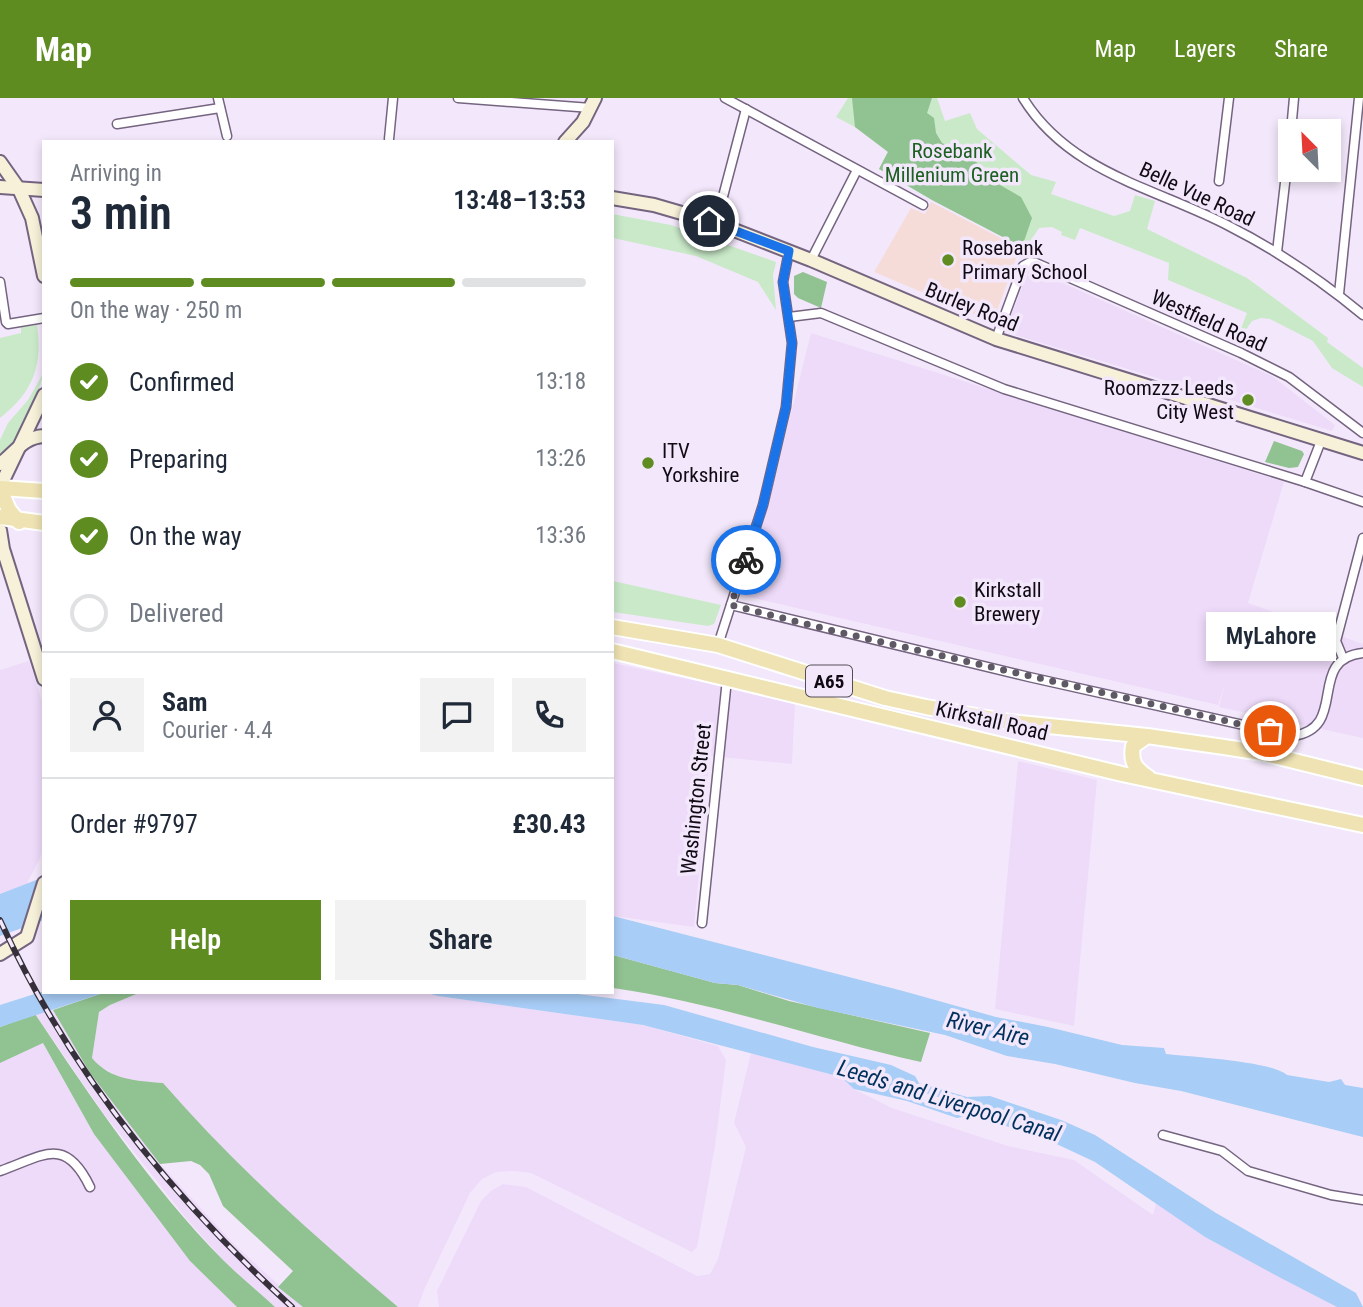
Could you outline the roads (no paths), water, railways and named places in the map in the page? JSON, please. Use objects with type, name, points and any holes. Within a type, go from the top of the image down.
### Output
[{"type":"main road","points":[[19,522],[9,510],[0,488],[42,491]]},
{"type":"main road","points":[[0,517],[19,522],[42,523]]},
{"type":"main road","name":"Kirkstall Road","points":[[614,627],[719,645],[885,698],[926,707],[1022,724],[1147,736],[1262,753],[1361,780]]},
{"type":"main road","points":[[666,637],[661,655],[668,663]]},
{"type":"main road","name":"Kirkstall Road","points":[[614,651],[932,730],[1359,822]]},
{"type":"main road","points":[[772,690],[786,681],[786,674],[780,665]]},
{"type":"main road","points":[[1147,736],[1133,746],[1131,756],[1134,767],[1150,779]]},
{"type":"street","points":[[218,98],[226,136]]},
{"type":"street","points":[[389,139],[393,98]]},
{"type":"street","points":[[458,98],[593,103],[583,122],[567,140]]},
{"type":"street","name":"Belle Vue Road","points":[[1023,98],[1049,133],[1088,163],[1188,205],[1277,252],[1339,294],[1363,315]]},
{"type":"street","points":[[1219,181],[1228,98]]},
{"type":"street","points":[[1292,119],[1294,98]]},
{"type":"street","points":[[1339,294],[1359,98]]},
{"type":"street","points":[[729,99],[923,205]]},
{"type":"street","points":[[117,124],[220,108]]},
{"type":"street","points":[[716,223],[746,109]]},
{"type":"street","points":[[0,162],[19,189],[32,218],[42,253]]},
{"type":"street","points":[[811,260],[857,170]]},
{"type":"street","points":[[1277,252],[1285,182]]},
{"type":"street","points":[[0,187],[42,190]]},
{"type":"street","name":"Burley Road","points":[[614,198],[664,207],[716,223],[811,260],[996,339],[1363,453]]},
{"type":"street","points":[[719,645],[763,505],[786,407],[792,356],[783,282],[789,251]]},
{"type":"street","name":"Westfield Road","points":[[996,339],[1023,266],[1030,262],[1241,352],[1289,377],[1363,433]]},
{"type":"street","points":[[0,282],[8,324],[42,318]]},
{"type":"street","points":[[789,317],[821,313],[1004,389],[1363,502]]},
{"type":"street","points":[[0,488],[42,399]]},
{"type":"street","points":[[0,464],[20,444],[42,436]]},
{"type":"street","points":[[1306,482],[1321,441]]},
{"type":"street","points":[[0,530],[3,549],[42,673]]},
{"type":"street","points":[[1343,658],[1336,641],[1363,538]]},
{"type":"street","points":[[731,605],[1293,736],[1316,728],[1324,716],[1330,677],[1335,666],[1343,658],[1363,653]]},
{"type":"street","name":"Washington Street","points":[[702,923],[727,679]]},
{"type":"street","points":[[0,954],[27,937],[42,890]]},
{"type":"street","points":[[1163,1135],[1222,1151],[1248,1171],[1331,1195],[1363,1200]]},
{"type":"street","points":[[0,1171],[47,1154],[62,1153],[82,1170],[90,1186]]},
{"type":"water","points":[[42,878],[42,921],[0,936],[0,894]]},
{"type":"water","name":"River Aire","points":[[614,916],[996,1017],[1122,1045],[1164,1048],[1166,1054],[1248,1063],[1278,1070],[1287,1075],[1329,1082],[1341,1079],[1345,1085],[1363,1088],[1363,1137],[1181,1091],[1007,1056],[945,1035],[818,1008],[738,985],[715,983],[614,955]]},
{"type":"water","points":[[42,992],[42,994],[100,994],[0,1027],[0,1005]]},
{"type":"water","points":[[430,994],[578,994],[664,1005],[813,1047],[891,1065],[915,1076],[919,1083],[967,1097],[990,1096],[1061,1120],[1095,1135],[1216,1213],[1356,1293],[1363,1307],[1337,1307],[1279,1277],[1205,1237],[1095,1162],[1048,1140],[973,1115],[957,1118],[907,1101],[854,1089],[841,1077],[643,1025]],"holes":[[[914,1090],[965,1105],[966,1108],[958,1113],[946,1111],[927,1104],[913,1092]]]},
{"type":"railway","points":[[0,920],[57,1028],[126,1128],[205,1221],[292,1307]]},
{"type":"place","name":"Rosebank Primary School","points":[[948,260]]},
{"type":"place","name":"Roomzzz Leeds City West","points":[[1248,400]]},
{"type":"place","name":"ITV Yorkshire","points":[[648,463]]},
{"type":"place","name":"Kirkstall Brewery","points":[[960,602]]},
{"type":"place","name":"MyLahore","points":[[1270,731]]},
{"type":"park label","name":"Rosebank Millenium Green","points":[[952,163]]},
{"type":"water label","name":"Leeds and Liverpool Canal","points":[[949,1101]]}]
